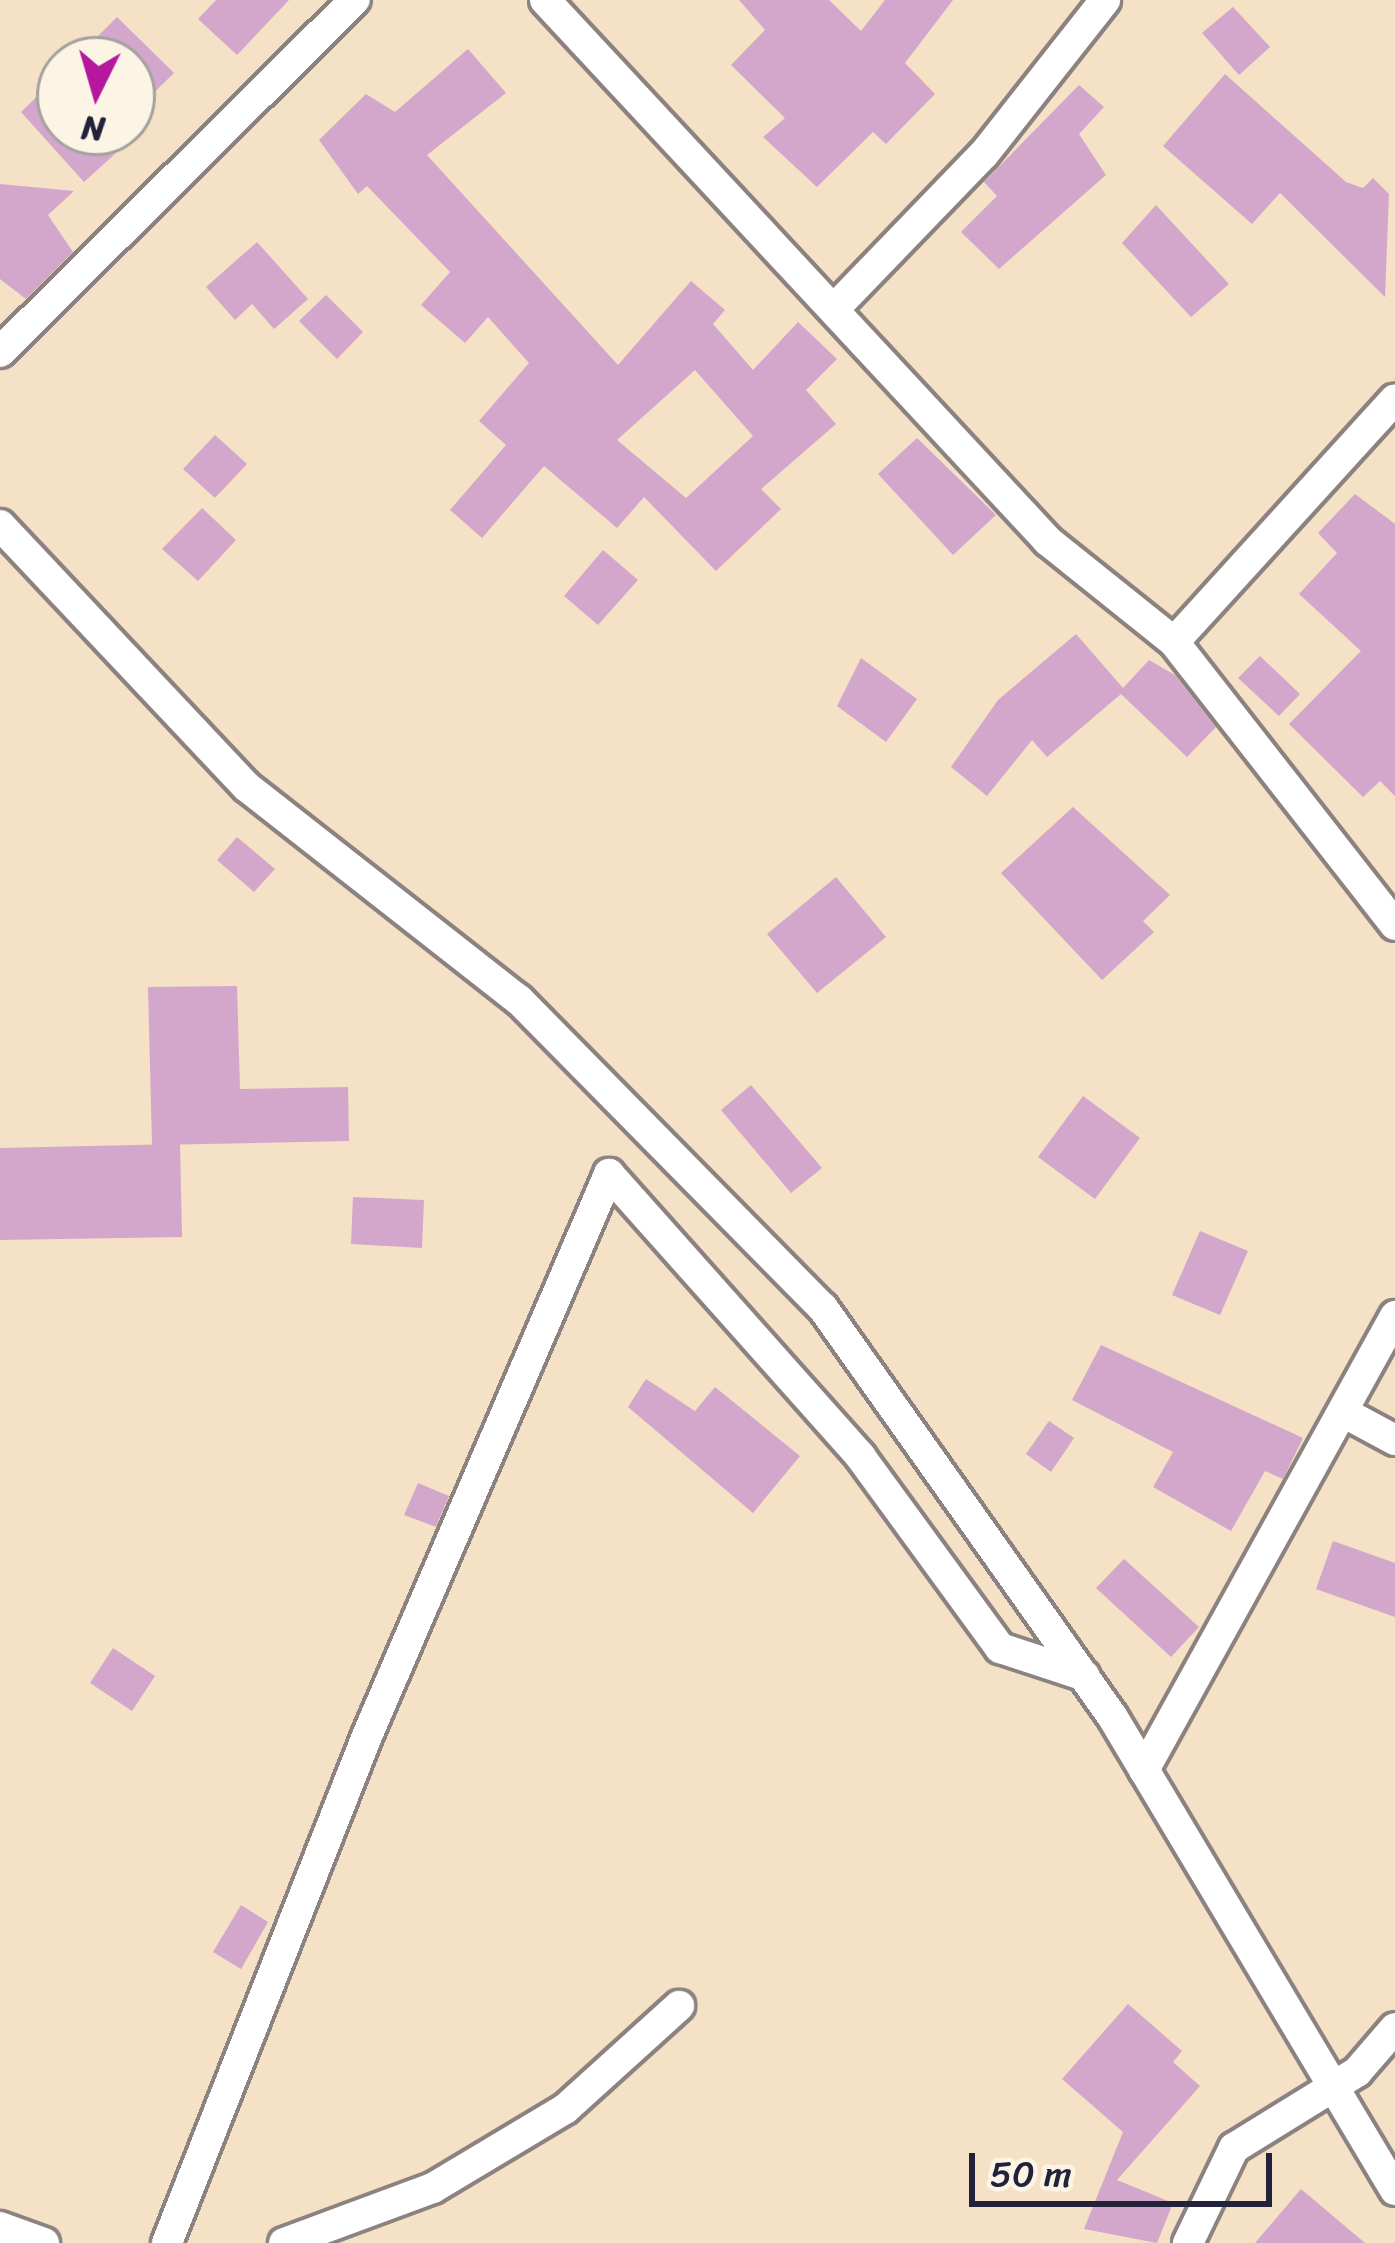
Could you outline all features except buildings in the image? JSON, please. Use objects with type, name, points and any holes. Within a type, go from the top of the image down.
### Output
[{"type":"street","points":[[0,352],[356,0]]},
{"type":"street","points":[[545,0],[836,307],[1048,541],[1174,642],[1395,925]]},
{"type":"street","points":[[836,307],[984,154],[1083,6]]},
{"type":"street","points":[[1174,642],[1395,400]]},
{"type":"street","points":[[0,525],[247,787],[519,1000],[653,1124],[910,1418],[1144,1770],[1395,2191]]},
{"type":"street","points":[[167,2243],[368,1736],[609,1174],[860,1456],[1000,1648],[1084,1676]]},
{"type":"street","points":[[1144,1770],[1395,1316]]},
{"type":"street","points":[[1343,1412],[1395,1440]]},
{"type":"street","points":[[284,2243],[433,2188],[546,2120],[679,2006]]},
{"type":"street","points":[[1188,2243],[1234,2148],[1330,2080],[1358,2072],[1395,2028]]},
{"type":"street","points":[[0,2227],[44,2243]]}]
